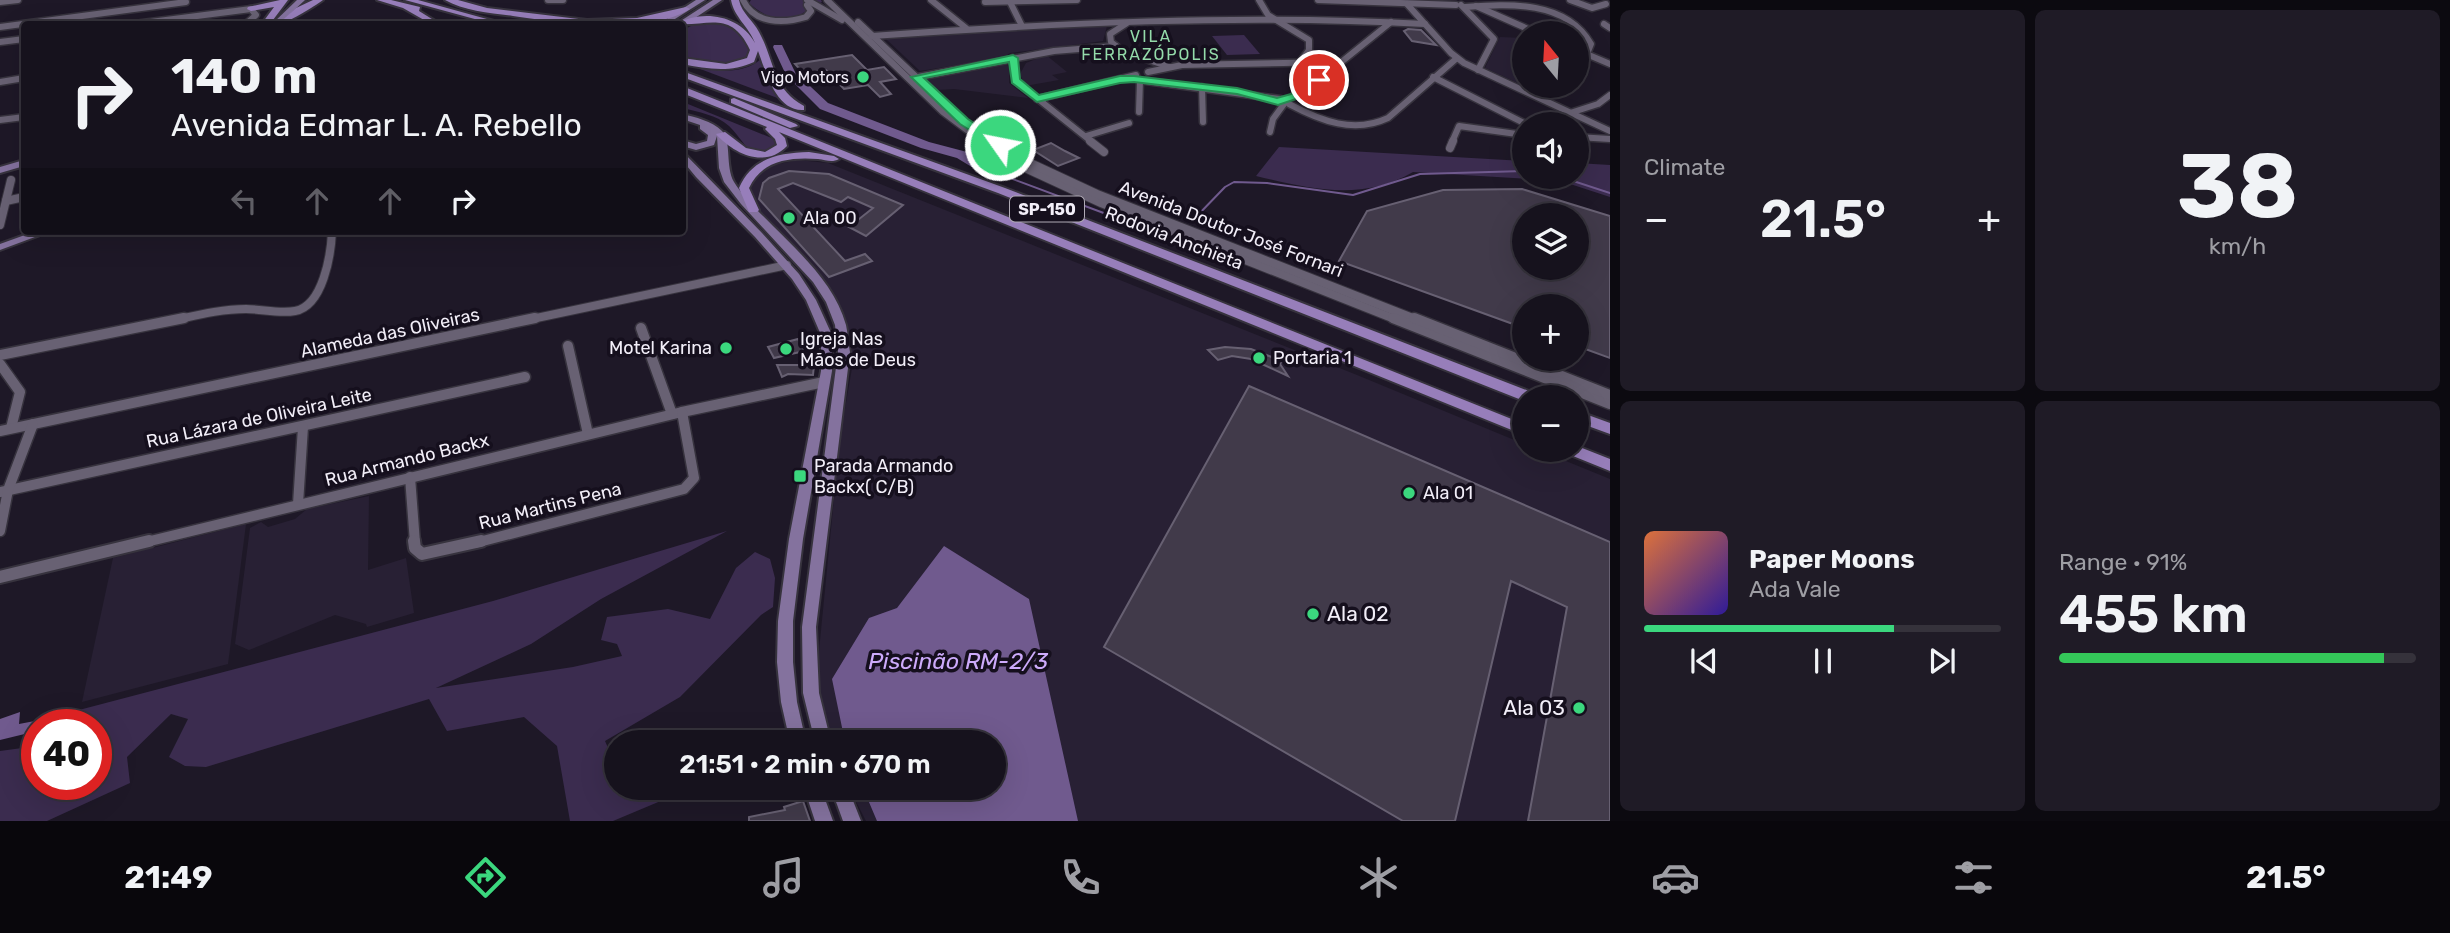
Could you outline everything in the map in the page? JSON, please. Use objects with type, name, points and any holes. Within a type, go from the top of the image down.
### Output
[{"type":"highway","points":[[249,19],[278,11],[290,0]]},
{"type":"highway","points":[[286,21],[299,10],[319,0]]},
{"type":"highway","points":[[299,10],[332,0]]},
{"type":"highway","points":[[381,0],[404,2],[488,21]]},
{"type":"highway","points":[[430,0],[509,21]]},
{"type":"highway","points":[[449,0],[530,21]]},
{"type":"highway","points":[[735,0],[737,10],[751,25],[773,80],[783,95],[795,106],[842,130]]},
{"type":"highway","points":[[404,2],[431,21]]},
{"type":"highway","points":[[404,2],[461,21]]},
{"type":"highway","points":[[487,10],[568,21]]},
{"type":"highway","points":[[249,19],[278,11]]},
{"type":"highway","points":[[669,21],[688,13]]},
{"type":"highway","points":[[638,21],[688,13],[725,16],[751,25]]},
{"type":"highway","points":[[421,15],[426,21]]},
{"type":"highway","points":[[686,23],[705,18],[724,19],[741,28],[754,50],[751,60],[731,67],[712,67],[686,62]]},
{"type":"highway","name":"Rodovia Anchieta","points":[[686,69],[765,102]]},
{"type":"highway","name":"Rodovia Anchieta","points":[[686,75],[842,130],[1512,390]]},
{"type":"highway","name":"SP-150","points":[[686,82],[793,126],[862,162]]},
{"type":"highway","name":"SP-150","points":[[686,91],[1512,425]]},
{"type":"highway","points":[[721,134],[742,152],[769,154],[780,149],[782,143],[764,124]]},
{"type":"highway","points":[[753,210],[744,190],[746,180],[758,168],[775,159],[796,155],[821,156],[884,171]]},
{"type":"highway","points":[[1589,421],[1610,429]]},
{"type":"highway","points":[[1589,453],[1610,459]]},
{"type":"highway","points":[[1589,455],[1610,465]]},
{"type":"main road","points":[[278,11],[301,0]]},
{"type":"main road","points":[[682,21],[701,0]]},
{"type":"main road","points":[[688,13],[718,0]]},
{"type":"main road","points":[[686,117],[714,127],[721,134],[727,177],[753,210],[818,280],[842,328],[844,352],[809,627],[811,694],[820,730]]},
{"type":"main road","points":[[686,118],[710,131],[714,139],[699,147],[686,144]]},
{"type":"main road","points":[[686,158],[707,185],[787,265],[812,301],[825,330],[827,352],[824,382],[784,637],[786,694],[796,730]]},
{"type":"main road","points":[[0,170],[21,164]]},
{"type":"main road","points":[[0,247],[34,235]]},
{"type":"main road","points":[[817,800],[824,821]]},
{"type":"main road","points":[[844,800],[852,821]]},
{"type":"street","points":[[0,2],[18,0]]},
{"type":"street","points":[[548,0],[563,0]]},
{"type":"street","points":[[743,0],[744,5],[755,14],[778,22],[806,17],[811,10],[808,3]]},
{"type":"street","points":[[799,0],[851,24]]},
{"type":"street","name":"Avenida Doutor José Fornari","points":[[827,0],[954,114],[1026,161],[1069,182],[1610,395]]},
{"type":"street","name":"Avenida Doutor José Fornari","points":[[835,0],[874,36],[965,131],[1008,159],[1057,185],[1610,404]]},
{"type":"street","points":[[931,0],[966,28]]},
{"type":"street","points":[[985,2],[1077,0]]},
{"type":"street","points":[[1259,0],[1270,16],[1309,40],[1309,50],[1300,62]]},
{"type":"street","points":[[1318,0],[1467,6],[1521,2],[1567,21]]},
{"type":"street","points":[[1438,5],[1445,0],[1512,23]]},
{"type":"street","points":[[1570,0],[1584,8],[1602,8],[1608,4]]},
{"type":"street","points":[[1596,0],[1608,4]]},
{"type":"street","points":[[43,21],[187,1],[182,18]]},
{"type":"street","points":[[1009,1],[1021,24]]},
{"type":"street","points":[[808,3],[864,36],[1021,24],[1270,16],[1425,24]]},
{"type":"street","points":[[1408,4],[1457,58],[1512,86]]},
{"type":"street","points":[[1467,6],[1494,39],[1478,70]]},
{"type":"street","points":[[158,21],[182,18],[249,19]]},
{"type":"street","points":[[1113,46],[1110,34],[1115,29],[1137,20]]},
{"type":"street","points":[[1108,21],[1115,29]]},
{"type":"street","points":[[1270,132],[1273,119],[1283,102],[1309,87],[1391,22]]},
{"type":"street","points":[[0,27],[21,24]]},
{"type":"street","name":"Avenida Doutor José Fornari","points":[[851,24],[874,36]]},
{"type":"street","points":[[0,42],[21,39]]},
{"type":"street","points":[[1013,58],[1017,54],[1048,49],[1113,46],[1168,68]]},
{"type":"street","points":[[913,78],[1013,58],[1113,46]]},
{"type":"street","points":[[1589,55],[1610,64]]},
{"type":"street","points":[[1014,69],[1022,57]]},
{"type":"street","points":[[1013,58],[1015,80],[1104,152]]},
{"type":"street","points":[[1140,79],[1260,95],[1328,121],[1372,124],[1388,118],[1448,63],[1457,58]]},
{"type":"street","points":[[1448,63],[1464,63],[1484,58]]},
{"type":"street","points":[[1139,112],[1140,79],[1148,72],[1168,68],[1338,62]]},
{"type":"street","points":[[1037,99],[1120,80],[1156,76],[1168,68]]},
{"type":"street","points":[[1148,72],[1170,83]]},
{"type":"street","points":[[1433,77],[1512,116]]},
{"type":"street","points":[[0,82],[21,78]]},
{"type":"street","points":[[1202,87],[1203,122]]},
{"type":"street","points":[[1572,112],[1598,104],[1610,95]]},
{"type":"street","points":[[1537,98],[1567,112]]},
{"type":"street","points":[[0,121],[21,118]]},
{"type":"street","points":[[1589,122],[1610,131]]},
{"type":"street","points":[[1086,136],[1129,123]]},
{"type":"street","points":[[1450,148],[1456,128],[1462,125],[1512,133]]},
{"type":"street","points":[[1589,138],[1610,139]]},
{"type":"street","points":[[0,225],[11,180]]},
{"type":"street","points":[[6,201],[21,198]]},
{"type":"street","points":[[0,355],[220,312],[251,309],[293,313],[308,306],[318,292],[332,235]]},
{"type":"street","name":"Alameda das Oliveiras","points":[[0,431],[787,265]]},
{"type":"street","points":[[642,328],[677,413]]},
{"type":"street","points":[[568,346],[589,434]]},
{"type":"street","points":[[0,364],[4,374],[20,391],[11,428]]},
{"type":"street","name":"Rua Lázara de Oliveira Leite","points":[[4,491],[525,377]]},
{"type":"street","name":"Rua Armando Backx","points":[[0,577],[677,413],[824,382]]},
{"type":"street","name":"Rua Martins Pena","points":[[410,477],[415,548],[422,554],[430,554],[684,489],[694,478],[677,413]]},
{"type":"street","points":[[0,531],[4,491],[33,424]]},
{"type":"street","points":[[298,505],[303,427]]},
{"type":"shaded area","points":[[751,0],[822,2],[797,17],[785,20],[759,11],[749,3]]},
{"type":"shaded area","points":[[724,21],[743,32],[753,52],[744,62],[720,65],[686,59],[686,28],[699,22]]},
{"type":"shaded area","points":[[1107,26],[1103,41],[1010,53],[1002,58],[920,71],[886,39],[1020,29]]},
{"type":"shaded area","points":[[1244,35],[1260,54],[1227,55],[1212,36]]},
{"type":"shaded area","points":[[1500,37],[1512,38],[1512,80],[1485,68]]},
{"type":"shaded area","points":[[1046,55],[1067,72],[1052,75],[1059,80],[1025,86],[1020,74],[1026,63]]},
{"type":"shaded area","points":[[761,59],[771,83],[783,100],[695,67],[738,70]]},
{"type":"shaded area","points":[[1007,64],[1009,68],[1009,83],[1028,98],[954,89],[937,90],[924,77]]},
{"type":"shaded area","points":[[686,103],[774,139],[777,145],[760,152],[754,151],[724,122],[686,109]]},
{"type":"shaded area","points":[[1279,147],[1512,160],[1512,178],[1413,172],[1394,181],[1355,190],[1316,188],[1256,176]]},
{"type":"shaded area","points":[[798,160],[828,163],[1512,439],[1512,462],[1568,462],[1610,479],[1610,821],[866,821],[855,800],[1006,800],[1006,730],[827,730],[816,681],[840,438],[852,368],[851,345],[846,321],[827,285],[760,215],[748,192],[753,181],[774,165]]},
{"type":"shaded area","points":[[1589,164],[1610,165],[1610,197],[1586,189],[1589,189]]},
{"type":"shaded area","points":[[369,496],[368,570],[406,558],[414,613],[367,627],[366,624],[335,615],[249,650],[235,644],[250,528],[261,522],[268,527],[295,519],[307,509]]},
{"type":"shaded area","points":[[246,524],[228,664],[82,702],[113,558]]},
{"type":"shaded area","points":[[727,531],[601,599],[531,644],[436,688],[573,667],[622,656],[617,644],[601,640],[607,617],[668,609],[710,619],[736,568],[755,552],[770,559],[775,578],[773,607],[761,615],[680,697],[624,730],[604,730],[604,800],[663,800],[613,821],[570,821],[557,746],[524,717],[447,731],[429,699],[206,767],[185,766],[169,757],[188,719],[171,714],[127,757],[130,783],[112,791],[112,709],[83,709],[493,601]]},
{"type":"shaded area","points":[[21,748],[21,800],[93,800],[47,821],[0,821],[0,751]]},
{"type":"water","name":"Piscinão RM-2/3","points":[[944,546],[1029,599],[1078,821],[877,821],[868,800],[1006,800],[1006,730],[843,730],[832,679],[869,618],[897,608]]},
{"type":"water","points":[[20,712],[21,735],[0,740],[0,719]]},
{"type":"building","points":[[1421,30],[1436,45],[1412,41],[1404,31]]},
{"type":"building","name":"Vigo Motors","points":[[852,55],[867,70],[884,67],[896,79],[880,82],[891,94],[880,97],[868,85],[844,89],[826,70],[804,74],[795,64]]},
{"type":"building","points":[[1051,143],[1079,158],[1058,166],[1033,150]]},
{"type":"building","name":"Ala 00","points":[[789,171],[829,174],[903,205],[866,236],[849,227],[873,208],[848,197],[841,202],[793,183],[778,189],[845,261],[865,254],[872,261],[829,277],[759,199],[763,183]]},
{"type":"building","points":[[1522,189],[1568,203],[1512,203],[1512,280],[1589,280],[1589,210],[1610,216],[1610,358],[1589,350],[1589,294],[1512,294],[1512,324],[1339,261],[1367,211],[1443,190]]},
{"type":"building","name":"Igreja Nas Mãos de Deus","points":[[798,339],[804,351],[774,358],[768,347]]},
{"type":"building","name":"Portaria 1","points":[[1225,347],[1251,349],[1282,361],[1280,364],[1288,376],[1251,359],[1232,356],[1218,360],[1208,350]]},
{"type":"building","points":[[777,365],[814,365],[813,375],[788,374],[782,377]]},
{"type":"building","name":"Ala 02","points":[[1249,386],[1610,542],[1610,821],[1528,821],[1567,607],[1511,581],[1455,821],[1403,821],[1104,647]]},
{"type":"building","points":[[803,801],[810,821],[749,821],[749,817],[785,810],[784,807]]},
{"type":"waterway","points":[[778,47],[790,73],[824,106],[925,145],[962,155],[975,165]]},
{"type":"waterway","points":[[975,165],[1109,215]]},
{"type":"waterway","points":[[1196,217],[1225,187],[1234,182],[1267,183],[1353,195],[1420,174],[1512,171]]},
{"type":"waterway","points":[[1589,186],[1610,193]]},
{"type":"place","name":"Vigo Motors","points":[[863,77]]},
{"type":"place","name":"Ala 00","points":[[789,218]]},
{"type":"place","name":"Motel Karina","points":[[726,348]]},
{"type":"place","name":"Igreja Nas Mãos de Deus","points":[[786,349]]},
{"type":"place","name":"Portaria 1","points":[[1259,358]]},
{"type":"place","name":"Parada Armando Backx( C/B)","points":[[800,476]]},
{"type":"place","name":"Ala 01","points":[[1409,493]]},
{"type":"place","name":"Ala 02","points":[[1313,614]]},
{"type":"place","name":"Ala 03","points":[[1579,708]]},
{"type":"district","name":"VILA FERRAZÓPOLIS","points":[[1151,45]]},
{"type":"route","points":[[1000,145],[954,114],[916,77],[1013,58],[1015,80],[1037,99],[1134,79],[1237,91],[1278,101],[1295,96],[1319,80]]}]
